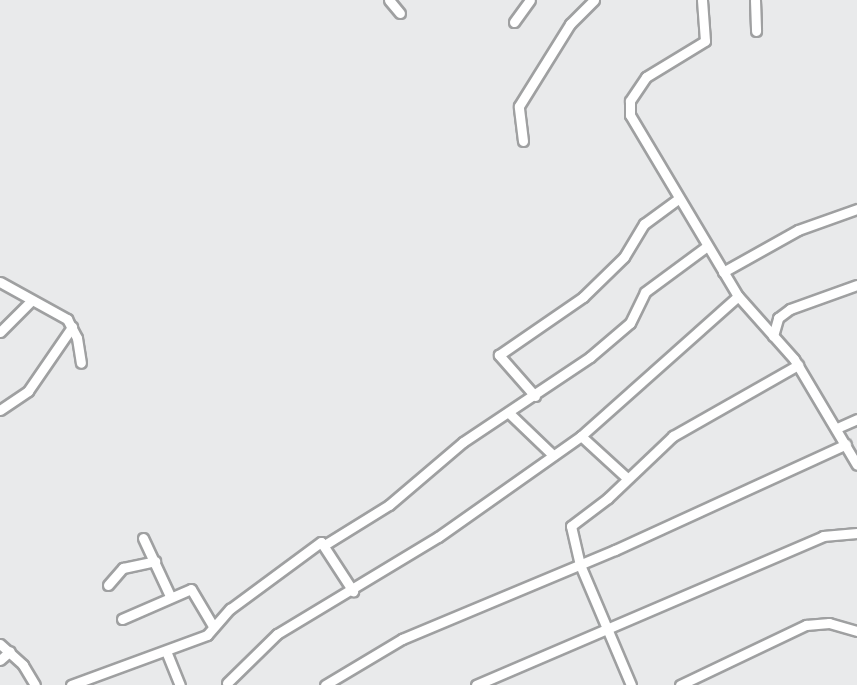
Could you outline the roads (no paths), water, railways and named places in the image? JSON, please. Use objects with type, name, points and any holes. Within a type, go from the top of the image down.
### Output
[{"type":"street","points":[[389,0],[400,12]]},
{"type":"street","points":[[514,22],[530,0]]},
{"type":"street","points":[[523,141],[519,106],[570,24],[594,0]]},
{"type":"street","points":[[702,0],[705,41],[646,77],[630,101],[633,123],[738,296],[798,365],[857,465]]},
{"type":"street","points":[[755,0],[757,31]]},
{"type":"street","points":[[535,396],[499,355],[583,297],[624,257],[644,224],[678,199]]},
{"type":"street","points":[[723,272],[797,230],[857,209]]},
{"type":"street","points":[[326,544],[389,505],[463,442],[535,396],[625,328],[645,292],[706,247]]},
{"type":"street","points":[[0,282],[63,316],[72,327],[81,363]]},
{"type":"street","points":[[773,336],[778,318],[790,310],[857,285]]},
{"type":"street","points":[[226,684],[277,634],[353,591],[581,436],[738,296]]},
{"type":"street","points":[[0,332],[32,300]]},
{"type":"street","points":[[0,410],[28,391],[72,327]]},
{"type":"street","points":[[631,685],[610,630],[580,565],[571,526],[681,431],[798,365]]},
{"type":"street","points":[[509,413],[553,455]]},
{"type":"street","points":[[837,428],[857,419]]},
{"type":"street","points":[[581,436],[627,478]]},
{"type":"street","points":[[325,685],[402,639],[580,565],[846,444]]},
{"type":"street","points":[[476,685],[610,630],[823,536],[857,533]]},
{"type":"street","points":[[143,538],[170,596]]},
{"type":"street","points":[[71,685],[207,635],[213,626],[321,542],[326,544],[353,591]]},
{"type":"street","points":[[108,585],[123,568],[155,561]]},
{"type":"street","points":[[122,619],[170,596],[194,590],[213,626]]},
{"type":"street","points":[[680,685],[806,625],[829,623],[857,631]]},
{"type":"street","points":[[0,644],[10,651],[36,685]]},
{"type":"street","points":[[0,660],[10,651]]},
{"type":"street","points":[[166,651],[180,685]]}]
